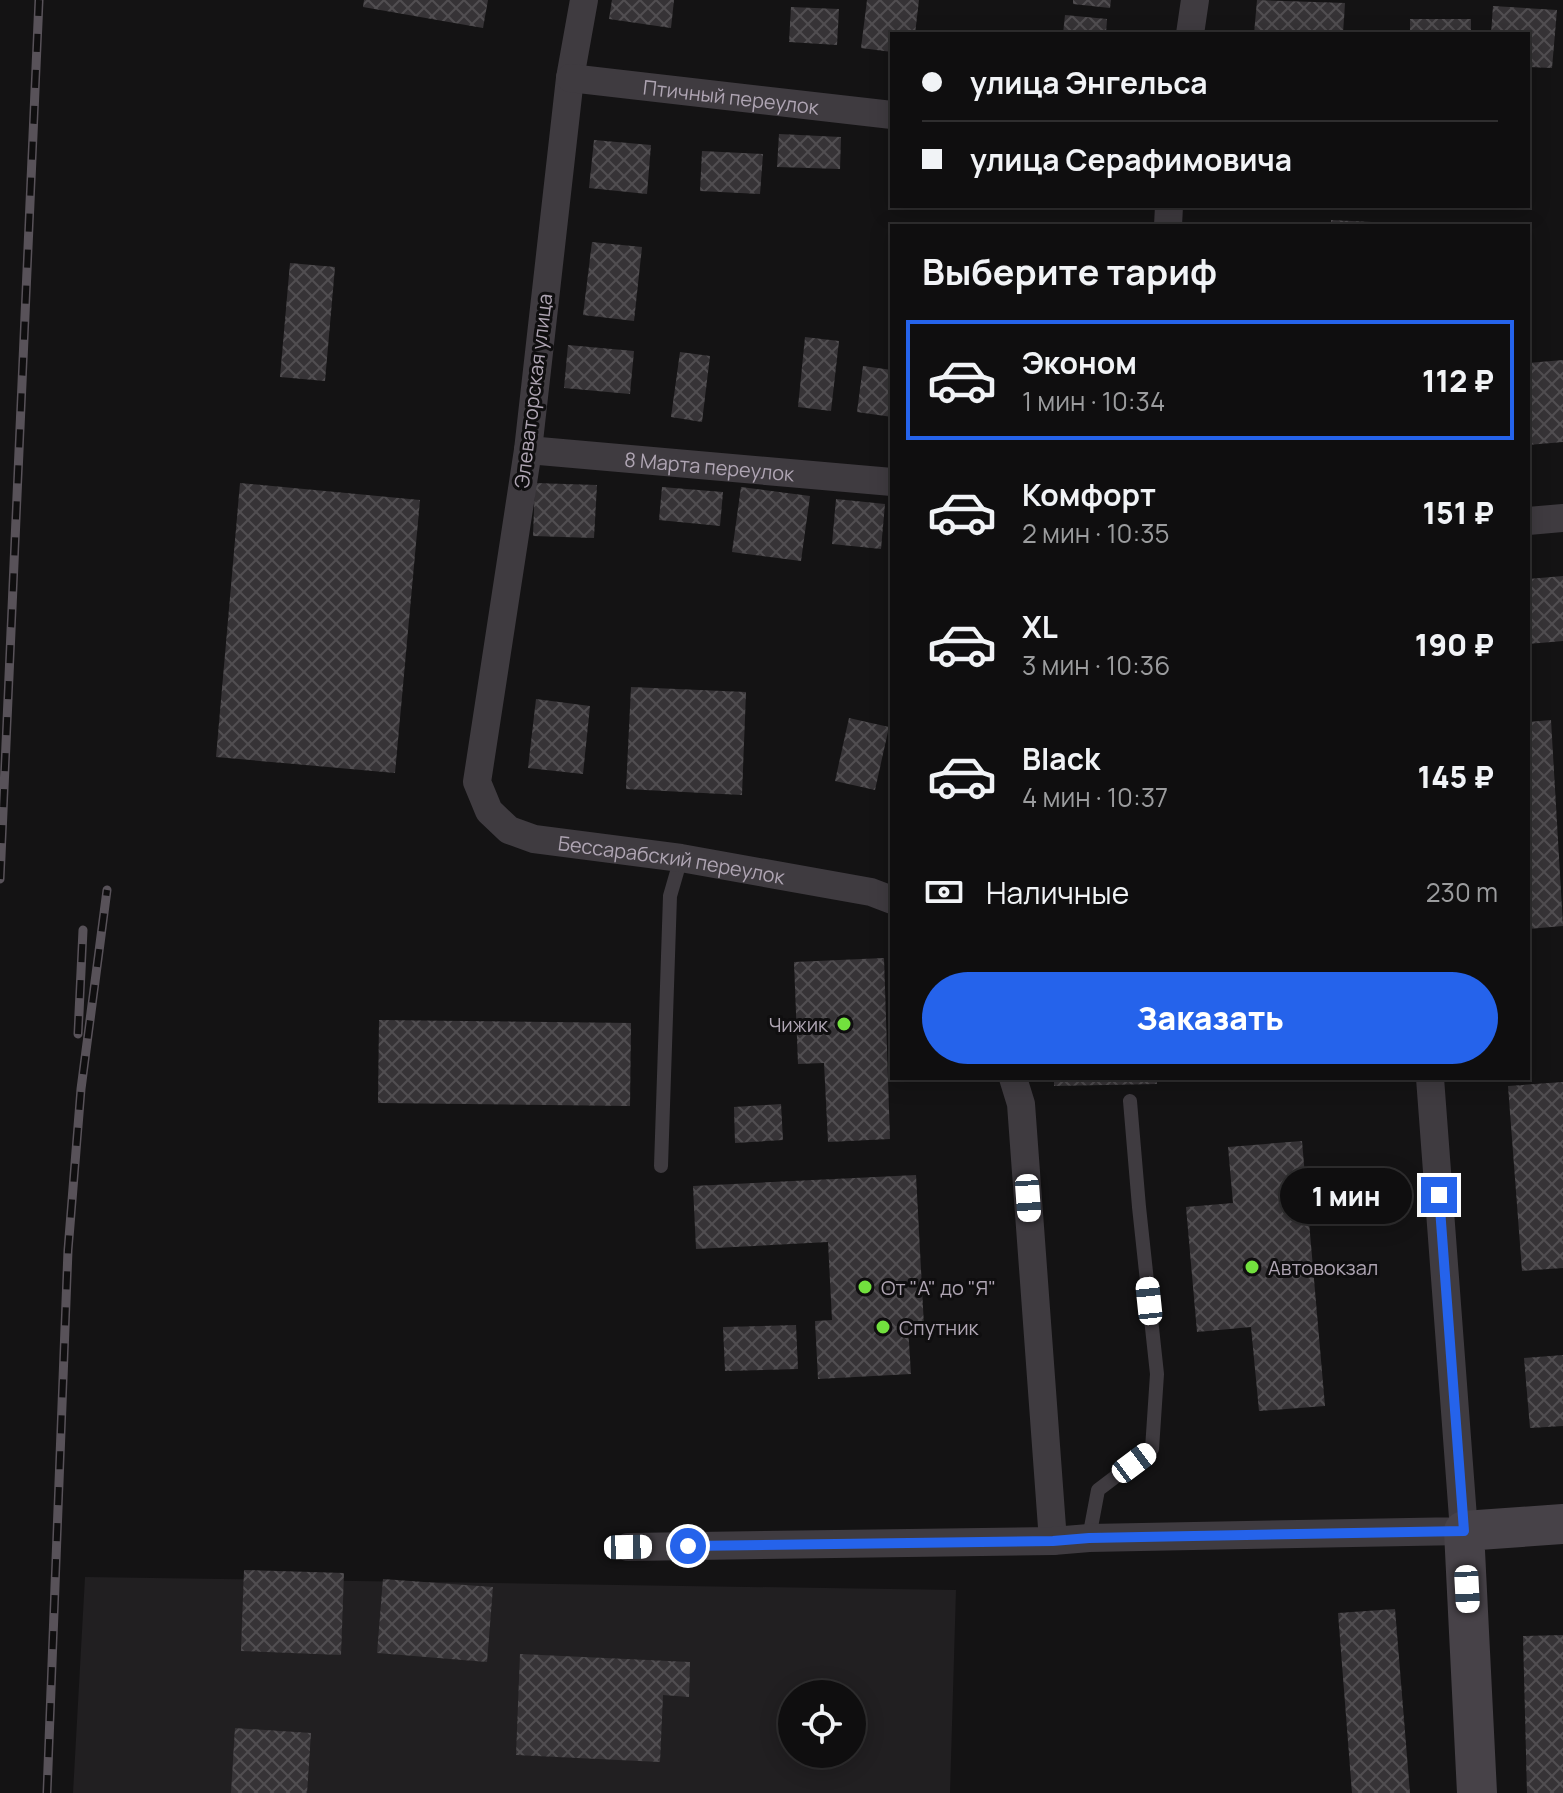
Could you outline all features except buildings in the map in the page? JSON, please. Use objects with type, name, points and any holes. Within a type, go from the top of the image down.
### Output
[{"type":"street","name":"Элеваторская улица","points":[[477,782],[528,450],[570,78],[584,0]]},
{"type":"street","points":[[1190,32],[1195,0]]},
{"type":"street","name":"Птичный переулок","points":[[570,78],[890,115]]},
{"type":"street","name":"8 Марта переулок","points":[[528,450],[890,482]]},
{"type":"street","points":[[1530,521],[1563,518]]},
{"type":"street","name":"Бессарабский переулок","points":[[477,782],[489,811],[509,830],[534,839],[681,858],[871,892],[890,899]]},
{"type":"street","points":[[1430,1080],[1464,1531],[1477,1793]]},
{"type":"street","points":[[1017,1091],[1053,1541]]},
{"type":"street","points":[[628,1547],[1464,1531],[1563,1524]]},
{"type":"lane","points":[[661,1166],[670,896],[681,858]]},
{"type":"lane","points":[[1089,1538],[1098,1490],[1152,1449],[1157,1374],[1130,1101]]},
{"type":"shaded area","points":[[85,1577],[956,1590],[950,1793],[73,1793]]},
{"type":"railway","points":[[0,879],[39,0]]},
{"type":"railway","points":[[47,1793],[68,1250],[81,1089],[107,890]]},
{"type":"railway","points":[[78,1034],[83,930]]},
{"type":"place","name":"Чижик","points":[[844,1024]]},
{"type":"place","name":"Автовокзал","points":[[1252,1267]]},
{"type":"place","name":"От \"А\" до \"Я\"","points":[[865,1287]]},
{"type":"place","name":"Спутник","points":[[883,1327]]},
{"type":"route","points":[[688,1546],[1464,1531],[1439,1195]]}]
